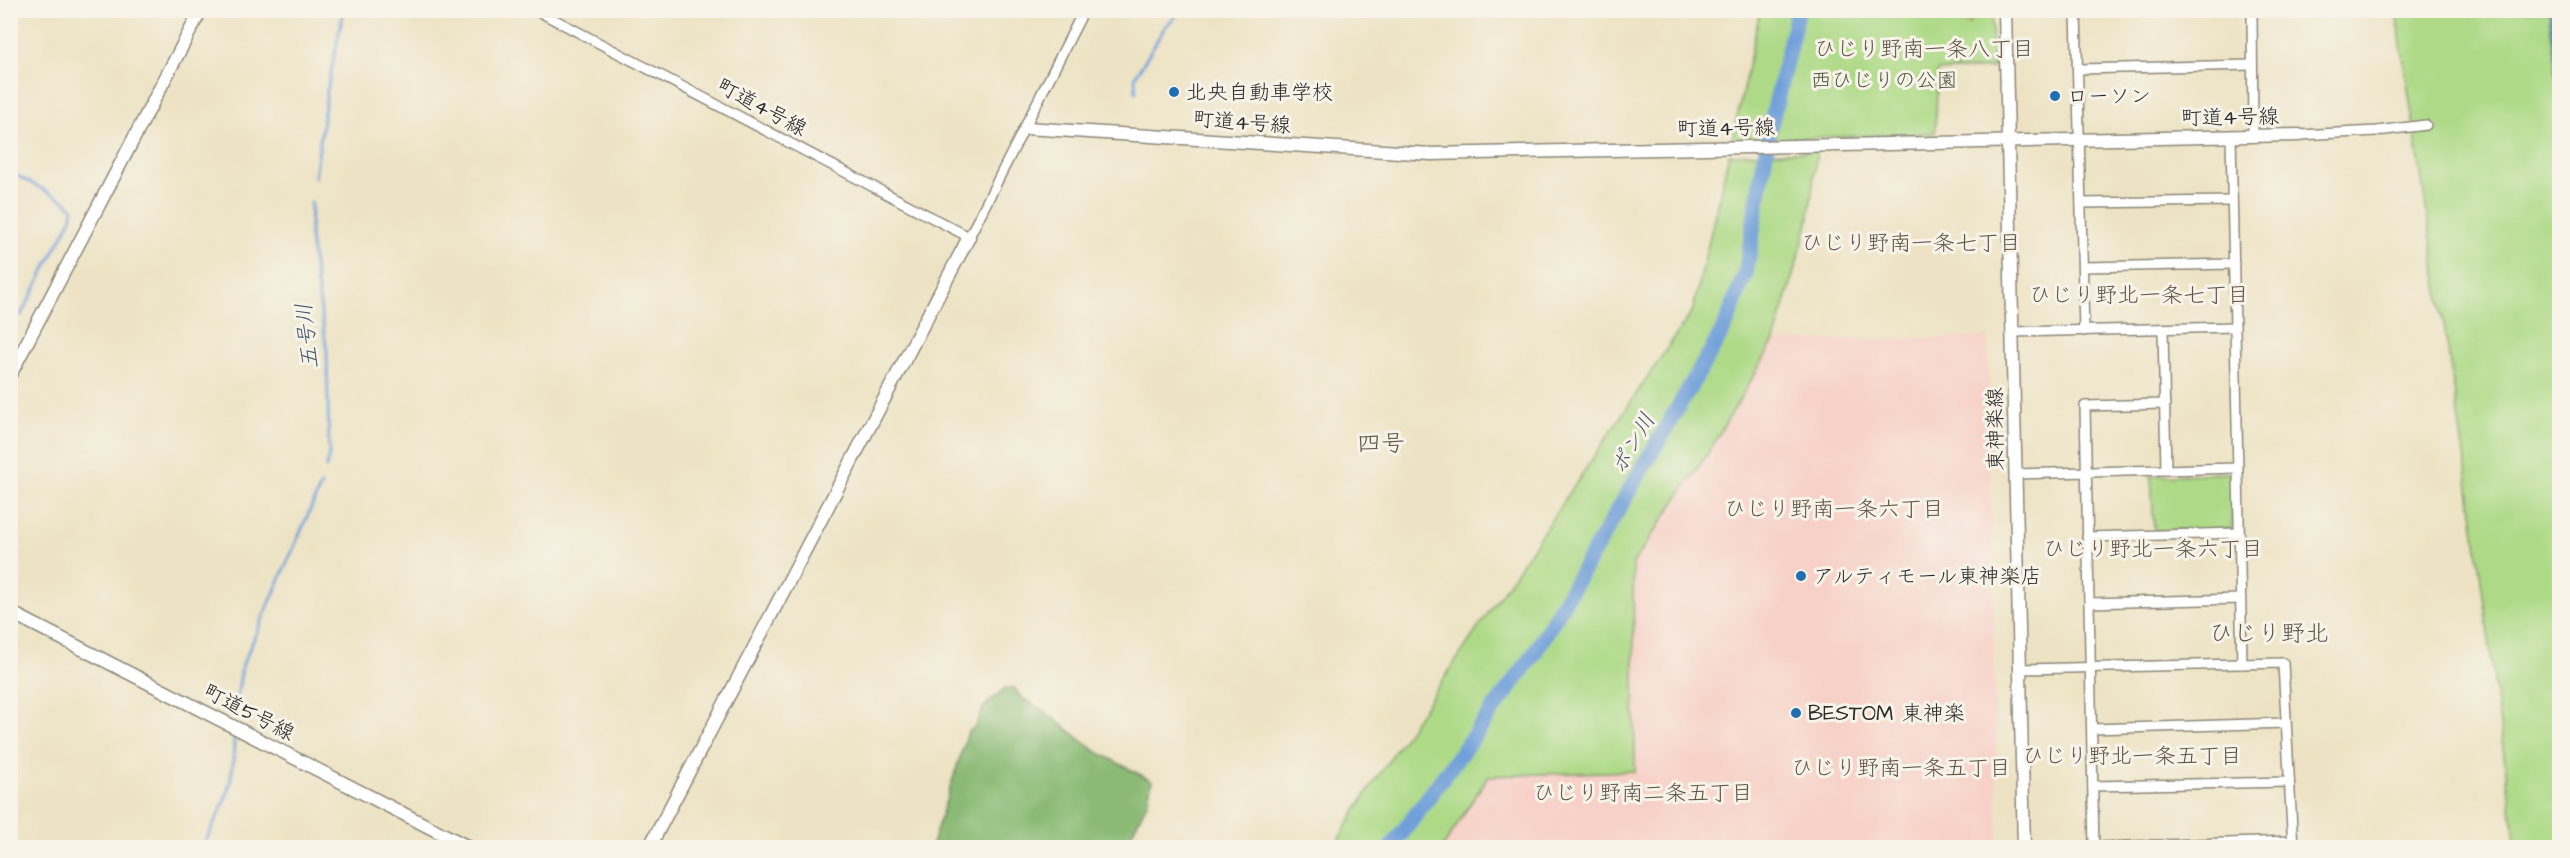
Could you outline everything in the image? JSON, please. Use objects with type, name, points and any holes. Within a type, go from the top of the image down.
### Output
[{"type":"street","points":[[10,375],[201,10]]},
{"type":"street","name":"町道4号線","points":[[536,10],[969,237]]},
{"type":"street","points":[[649,848],[1026,128],[1084,10]]},
{"type":"street","name":"東神楽線","points":[[2005,10],[2024,848]]},
{"type":"street","points":[[2076,10],[2084,331]]},
{"type":"street","points":[[2252,10],[2253,135]]},
{"type":"street","points":[[2078,69],[2252,65]]},
{"type":"street","name":"町道4号線","points":[[1026,128],[1431,154],[2299,135],[2377,131],[2426,125]]},
{"type":"street","points":[[2231,136],[2242,664]]},
{"type":"street","points":[[2080,203],[2232,201]]},
{"type":"street","points":[[2083,267],[2234,264]]},
{"type":"street","points":[[2013,332],[2235,327]]},
{"type":"street","points":[[2163,329],[2166,470]]},
{"type":"street","points":[[2020,669],[2089,668],[2283,663],[2293,844],[2094,847],[2089,668],[2085,406],[2165,404]]},
{"type":"street","points":[[2016,474],[2237,468]]},
{"type":"street","points":[[2087,537],[2239,533]]},
{"type":"street","points":[[2089,603],[2241,598]]},
{"type":"street","name":"町道5号線","points":[[10,612],[470,848]]},
{"type":"street","points":[[2092,729],[2286,723]]},
{"type":"street","points":[[2093,786],[2289,782]]},
{"type":"shaded area","points":[[1988,337],[1998,847],[1443,848],[1488,776],[1635,771],[1633,563],[1708,453],[1774,341]]},
{"type":"green space","name":"西ひじりの公園","points":[[1760,11],[1992,11],[1993,68],[1938,71],[1935,133],[1732,141]]},
{"type":"green space","points":[[2396,11],[2549,11],[2560,103],[2559,847],[2516,847],[2468,481]]},
{"type":"green space","points":[[1817,151],[1808,223],[1774,341],[1708,453],[1633,563],[1635,771],[1488,776],[1443,847],[1333,848],[1368,791],[1693,310],[1729,154]]},
{"type":"green space","points":[[2227,473],[2232,478],[2232,526],[2228,529],[2154,530],[2151,476]]},
{"type":"green space","points":[[1005,688],[1014,688],[1022,698],[1046,712],[1094,750],[1152,781],[1147,803],[1125,847],[931,847],[968,732],[975,727],[984,707]]},
{"type":"sand","points":[[1946,11],[1972,11],[1970,24],[1951,20]]},
{"type":"water","points":[[2549,11],[2559,11],[2559,94]]},
{"type":"waterway","name":"五号川","points":[[315,177],[327,91],[344,10]]},
{"type":"waterway","points":[[1136,92],[1135,77],[1165,27],[1182,10]]},
{"type":"waterway","name":"ポン川","points":[[1391,848],[1532,657],[1725,327],[1746,271],[1769,132],[1798,10]]},
{"type":"waterway","points":[[10,172],[65,201],[73,209],[71,219],[21,315]]},
{"type":"waterway","name":"五号川","points":[[311,202],[310,238],[327,352],[329,454],[326,468]]},
{"type":"waterway","points":[[10,335],[15,327]]},
{"type":"waterway","name":"五号川","points":[[235,712],[242,666],[321,485]]},
{"type":"waterway","name":"五号川","points":[[202,848],[227,794],[234,753],[234,735]]},
{"type":"place","name":"北央自動車学校","points":[[1174,92]]},
{"type":"place","name":"ローソン","points":[[2055,96]]},
{"type":"place","name":"アルティモール東神楽店","points":[[1801,576]]},
{"type":"place","name":"BESTOM 東神楽","points":[[1796,713]]},
{"type":"district","name":"ひじり野南一条八丁目","points":[[1924,48]]},
{"type":"district","name":"ひじり野南一条七丁目","points":[[1911,242]]},
{"type":"district","name":"ひじり野北一条七丁目","points":[[2139,294]]},
{"type":"district","name":"四号","points":[[1381,443]]},
{"type":"district","name":"ひじり野南一条六丁目","points":[[1834,508]]},
{"type":"district","name":"ひじり野北一条六丁目","points":[[2153,548]]},
{"type":"district","name":"ひじり野北","points":[[2269,633]]},
{"type":"district","name":"ひじり野北一条五丁目","points":[[2132,755]]},
{"type":"district","name":"ひじり野南一条五丁目","points":[[1901,767]]},
{"type":"district","name":"ひじり野南二条五丁目","points":[[1643,792]]}]
